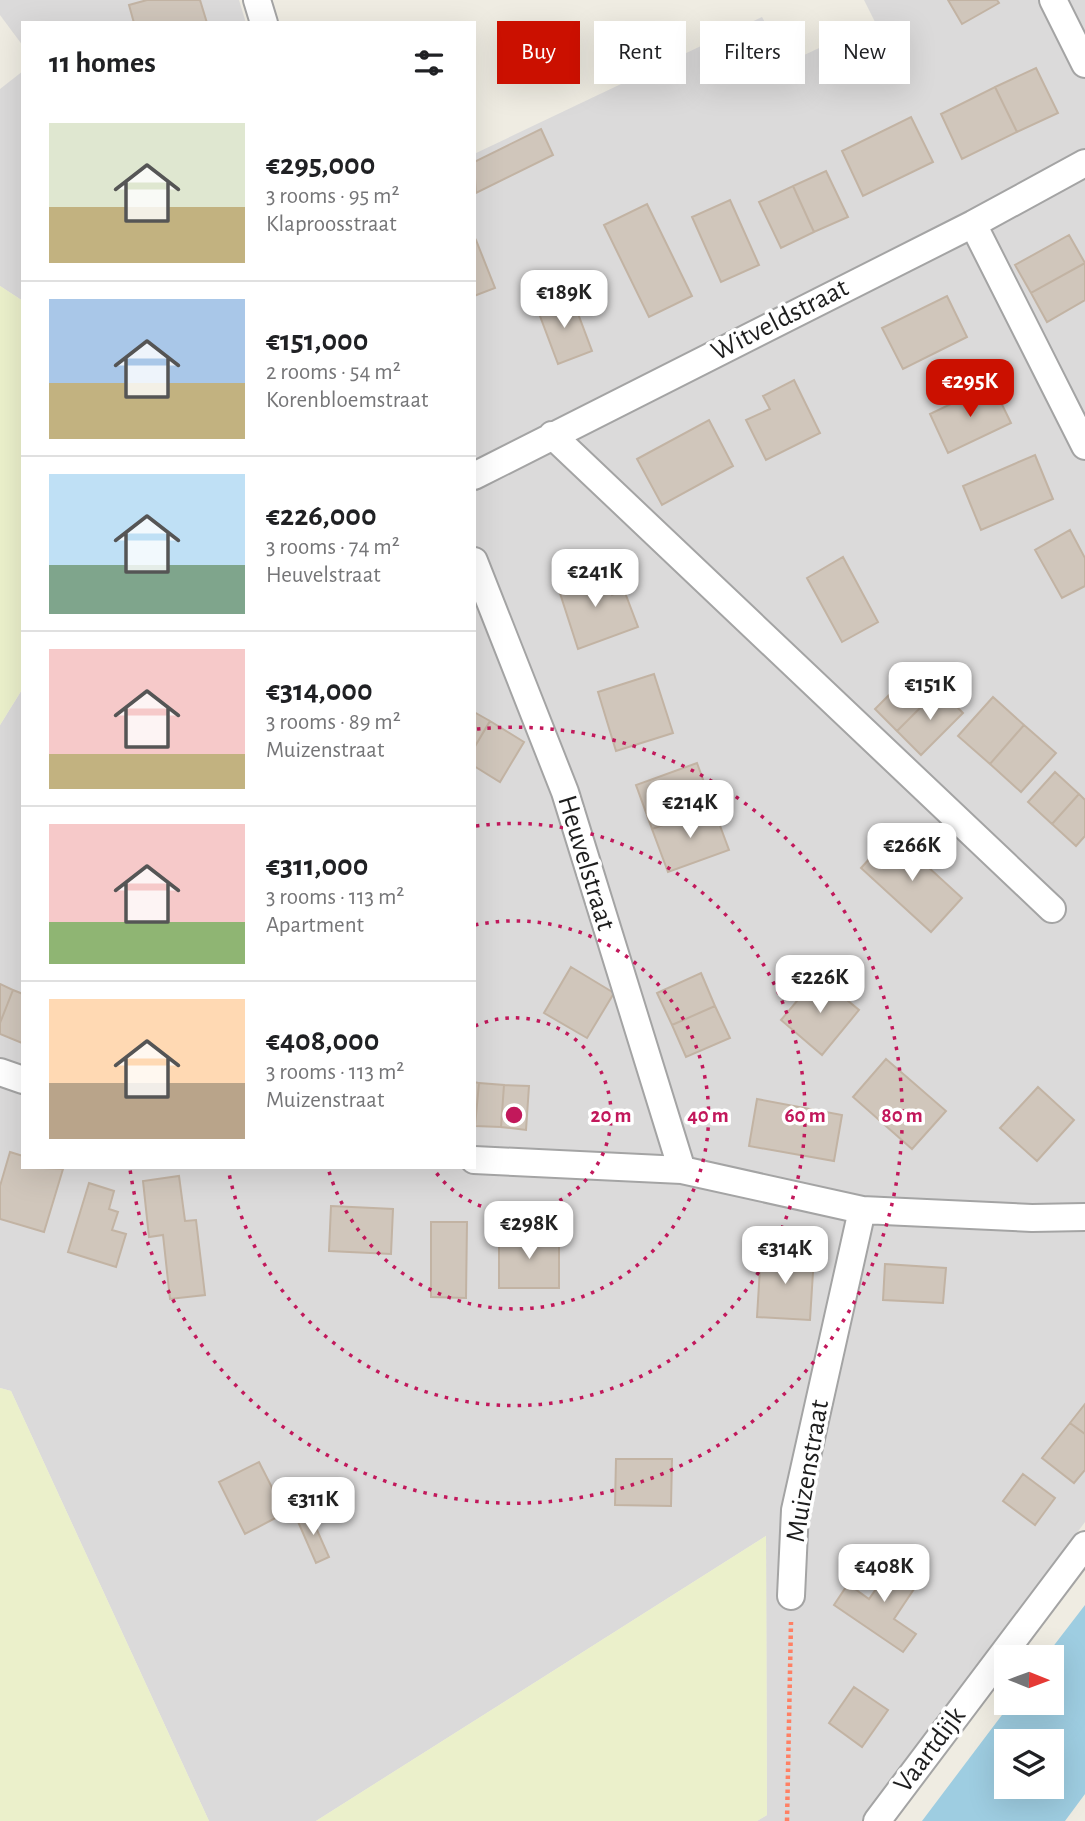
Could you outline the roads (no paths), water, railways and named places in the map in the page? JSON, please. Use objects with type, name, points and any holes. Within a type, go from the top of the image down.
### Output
[{"type":"street","points":[[257,0],[263,21]]},
{"type":"street","points":[[1053,0],[1085,64]]},
{"type":"street","name":"Witveldstraat","points":[[476,475],[973,224],[1085,163]]},
{"type":"street","points":[[973,224],[1085,446]]},
{"type":"street","points":[[552,435],[1052,909]]},
{"type":"street","name":"Heuvelstraat","points":[[476,566],[565,792],[682,1170]]},
{"type":"street","points":[[0,1072],[21,1079]]},
{"type":"street","points":[[476,1160],[682,1170],[862,1210],[1032,1218],[1085,1217]]},
{"type":"street","name":"Muizenstraat","points":[[791,1596],[795,1510],[862,1210]]},
{"type":"street","name":"Vaartdijk","points":[[877,1821],[1085,1545]]},
{"type":"water","points":[[1085,1605],[1085,1794],[1065,1821],[922,1821],[1002,1715],[1064,1715],[1064,1645],[1054,1645]]}]
